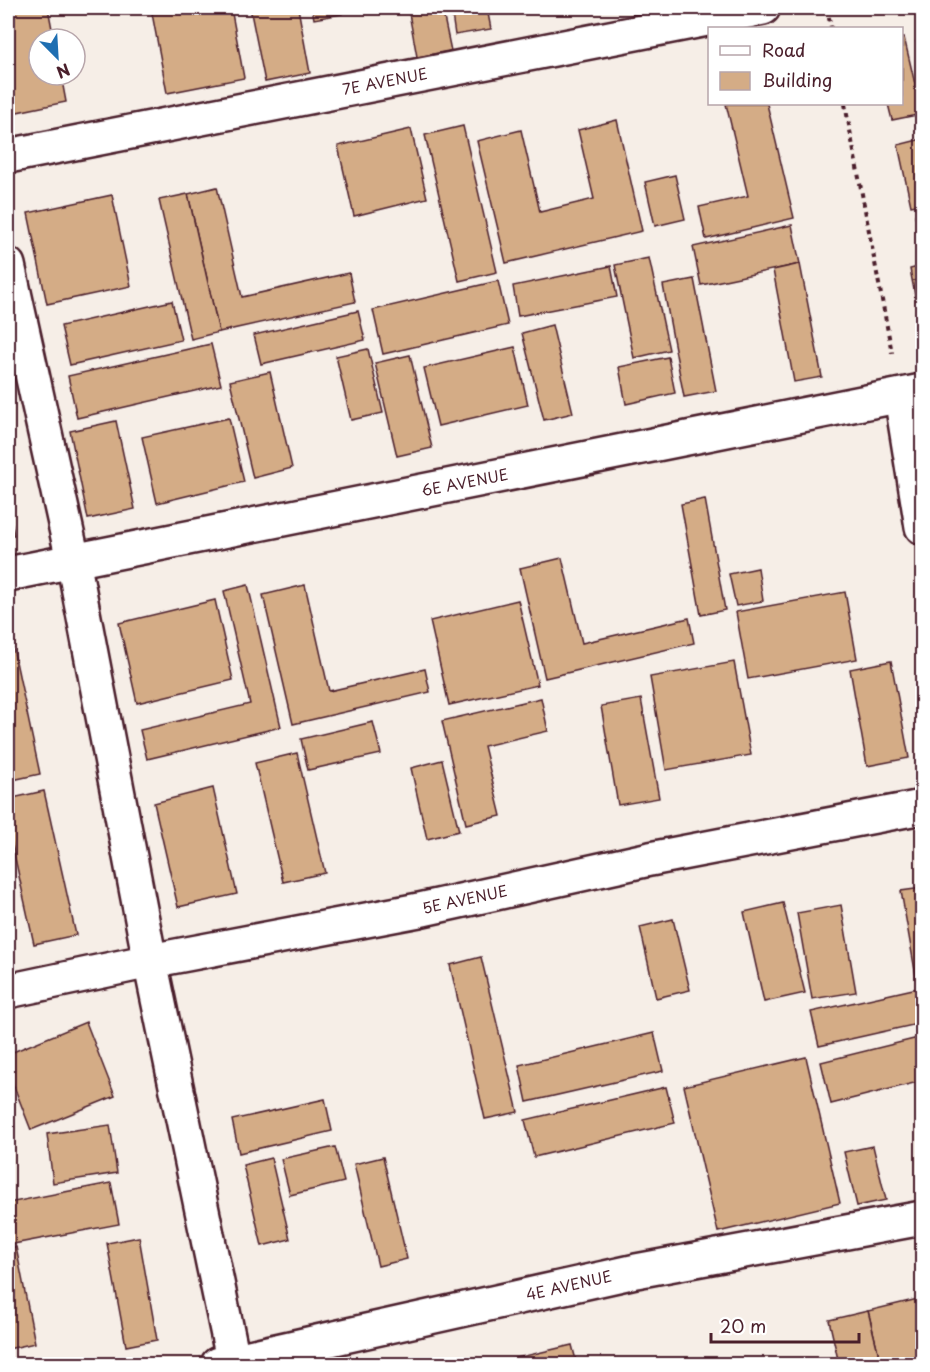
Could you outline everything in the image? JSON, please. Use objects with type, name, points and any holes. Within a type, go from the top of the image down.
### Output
[{"type":"street","name":"7E AVENUE","points":[[8,156],[763,8]]},
{"type":"street","points":[[8,265],[73,560],[229,1363]]},
{"type":"street","points":[[912,394],[922,527]]},
{"type":"street","name":"6E AVENUE","points":[[8,574],[912,394]]},
{"type":"street","name":"5E AVENUE","points":[[8,991],[922,807]]},
{"type":"street","name":"4E AVENUE","points":[[229,1363],[636,1271],[922,1218]]},
{"type":"path","points":[[827,8],[831,27]]},
{"type":"path","points":[[845,105],[912,394]]},
{"type":"building","points":[[8,8],[48,8],[52,27],[27,27],[27,87],[63,87],[66,102],[12,113],[8,91]]},
{"type":"building","points":[[151,8],[231,8],[244,78],[167,93]]},
{"type":"building","points":[[250,8],[298,8],[310,73],[265,82]]},
{"type":"building","points":[[312,8],[340,8],[342,14],[314,19]]},
{"type":"building","points":[[408,8],[442,8],[451,51],[417,57]]},
{"type":"building","points":[[451,8],[487,8],[491,29],[455,35]]},
{"type":"building","points":[[903,38],[922,114],[892,120],[888,105],[903,105]]},
{"type":"building","points":[[922,40],[922,67],[916,41]]},
{"type":"building","points":[[726,105],[767,105],[794,218],[706,239],[699,207],[748,196]]},
{"type":"building","points":[[617,120],[642,231],[506,263],[477,141],[521,130],[540,212],[594,199],[578,130]]},
{"type":"building","points":[[463,126],[497,272],[459,281],[425,135]]},
{"type":"building","points":[[411,129],[427,198],[354,216],[338,146]]},
{"type":"building","points":[[922,139],[922,204],[911,206],[898,145]]},
{"type":"building","points":[[675,175],[685,219],[655,226],[645,182]]},
{"type":"building","points":[[217,187],[242,297],[349,273],[355,302],[219,332],[188,194]]},
{"type":"building","points":[[188,194],[219,332],[191,339],[159,200]]},
{"type":"building","points":[[112,195],[131,286],[47,304],[28,213]]},
{"type":"building","points":[[922,213],[922,252],[915,215]]},
{"type":"building","points":[[792,225],[800,264],[701,285],[693,247]]},
{"type":"building","points":[[649,258],[669,350],[634,358],[615,265]]},
{"type":"building","points":[[800,264],[822,377],[794,382],[773,270]]},
{"type":"building","points":[[611,266],[617,297],[518,316],[513,286]]},
{"type":"building","points":[[922,266],[922,332],[910,269]]},
{"type":"building","points":[[694,279],[716,391],[684,397],[663,285]]},
{"type":"building","points":[[498,281],[508,325],[383,354],[373,310]]},
{"type":"building","points":[[172,301],[181,340],[70,365],[61,326]]},
{"type":"building","points":[[358,311],[365,340],[261,364],[254,335]]},
{"type":"building","points":[[552,325],[573,413],[544,420],[522,333]]},
{"type":"building","points":[[211,344],[221,385],[77,418],[68,376]]},
{"type":"building","points":[[515,347],[528,405],[438,426],[424,368]]},
{"type":"building","points":[[368,349],[383,413],[351,420],[336,356]]},
{"type":"building","points":[[410,355],[432,448],[397,456],[375,363]]},
{"type":"building","points":[[668,357],[675,393],[626,404],[619,367]]},
{"type":"building","points":[[270,372],[292,468],[253,478],[230,381]]},
{"type":"building","points":[[229,418],[244,482],[157,503],[142,437]]},
{"type":"building","points":[[116,421],[135,509],[88,519],[70,431]]},
{"type":"building","points":[[705,499],[725,610],[701,615],[681,504]]},
{"type":"building","points":[[8,507],[14,535],[8,536]]},
{"type":"building","points":[[562,558],[582,643],[689,618],[694,643],[545,678],[520,568]]},
{"type":"building","points":[[758,568],[763,601],[736,606],[729,574]]},
{"type":"building","points":[[248,585],[281,727],[147,759],[140,730],[250,704],[224,591]]},
{"type":"building","points":[[305,585],[329,691],[425,669],[430,692],[293,724],[263,595]]},
{"type":"building","points":[[845,592],[857,659],[748,679],[736,612]]},
{"type":"building","points":[[215,600],[233,680],[137,703],[119,623]]},
{"type":"building","points":[[518,600],[538,685],[449,705],[430,621]]},
{"type":"building","points":[[11,638],[40,774],[8,781],[8,639]]},
{"type":"building","points":[[891,661],[909,758],[867,766],[850,669]]},
{"type":"building","points":[[734,662],[751,755],[666,770],[650,677]]},
{"type":"building","points":[[541,698],[548,731],[484,746],[501,816],[466,824],[442,721]]},
{"type":"building","points":[[641,699],[659,798],[618,805],[601,706]]},
{"type":"building","points":[[373,722],[381,754],[308,770],[301,739]]},
{"type":"building","points":[[297,753],[325,873],[283,882],[255,763]]},
{"type":"building","points":[[442,760],[459,831],[427,839],[411,768]]},
{"type":"building","points":[[213,788],[237,894],[178,907],[154,803]]},
{"type":"building","points":[[44,791],[76,935],[34,944],[8,832],[8,799]]},
{"type":"building","points":[[922,888],[922,981],[917,982],[901,891]]},
{"type":"building","points":[[783,903],[805,993],[764,1002],[744,912]]},
{"type":"building","points":[[841,905],[856,992],[812,999],[797,913]]},
{"type":"building","points":[[673,919],[690,990],[656,998],[640,927]]},
{"type":"building","points":[[481,957],[518,1112],[485,1119],[450,965]]},
{"type":"building","points":[[922,987],[922,1023],[819,1046],[811,1012]]},
{"type":"building","points":[[86,1022],[115,1096],[31,1130],[8,1071],[8,1054]]},
{"type":"building","points":[[654,1033],[663,1071],[527,1102],[519,1065]]},
{"type":"building","points":[[922,1037],[922,1081],[831,1104],[821,1062]]},
{"type":"building","points":[[806,1057],[840,1203],[718,1232],[684,1086]]},
{"type":"building","points":[[666,1087],[675,1123],[534,1157],[525,1120]]},
{"type":"building","points":[[325,1099],[332,1131],[239,1153],[232,1120]]},
{"type":"building","points":[[110,1125],[117,1173],[53,1183],[47,1134]]},
{"type":"building","points":[[873,1146],[886,1200],[857,1206],[844,1152]]},
{"type":"building","points":[[335,1147],[344,1182],[290,1195],[281,1159]]},
{"type":"building","points":[[383,1157],[407,1259],[378,1266],[354,1164]]},
{"type":"building","points":[[271,1158],[290,1239],[262,1246],[243,1165]]},
{"type":"building","points":[[111,1183],[119,1224],[8,1245],[8,1203]]},
{"type":"building","points":[[139,1237],[157,1340],[126,1346],[107,1243]]},
{"type":"building","points":[[16,1247],[35,1343],[8,1349],[8,1248]]},
{"type":"building","points":[[922,1298],[922,1364],[881,1364],[868,1311]]},
{"type":"building","points":[[868,1311],[881,1364],[839,1364],[829,1320]]},
{"type":"building","points":[[572,1345],[577,1364],[509,1364],[508,1360]]}]
